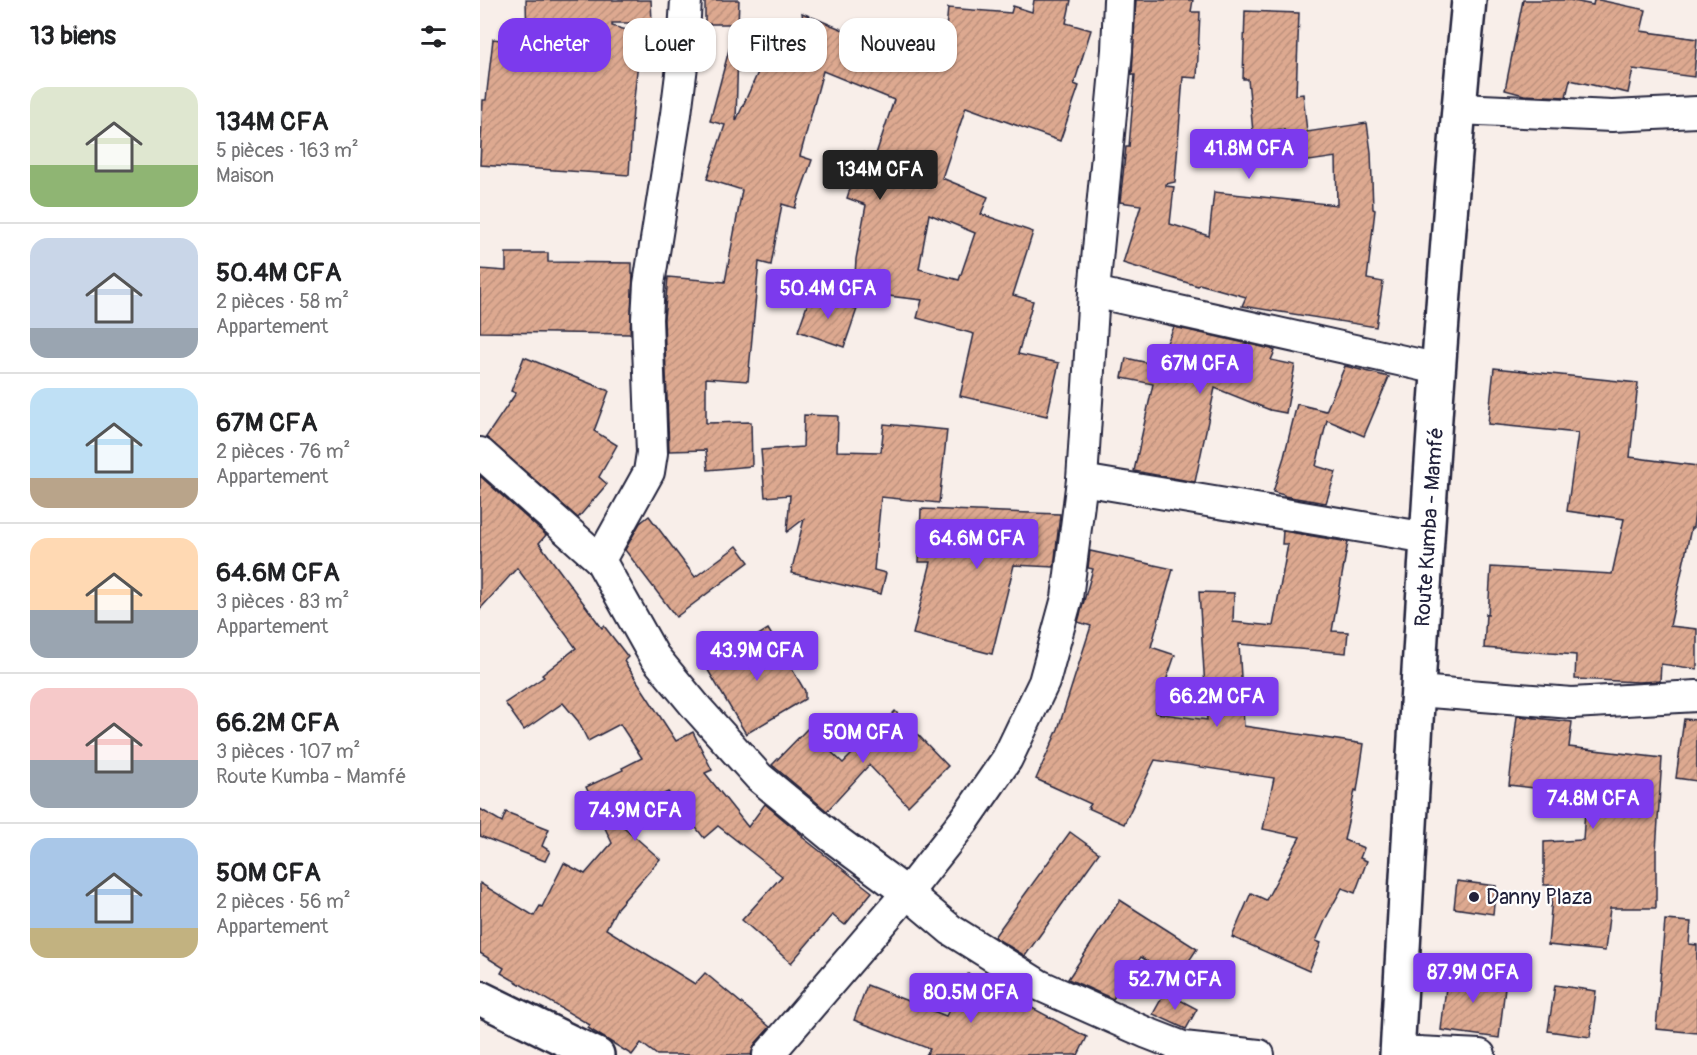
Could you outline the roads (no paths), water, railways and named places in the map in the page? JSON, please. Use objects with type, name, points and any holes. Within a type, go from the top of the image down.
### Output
[{"type":"main road","name":"Route Kumba - Mamfé","points":[[1397,1053],[1417,691],[1469,0]]},
{"type":"main road","points":[[480,998],[597,1055]]},
{"type":"street","points":[[600,560],[649,472],[652,453],[647,319],[649,284],[676,114],[686,0]]},
{"type":"street","points":[[768,1055],[907,893],[964,821],[1007,759],[1044,682],[1067,598],[1082,480],[1094,292],[1117,50],[1119,0]]},
{"type":"street","points":[[1459,109],[1612,116],[1697,112]]},
{"type":"street","points":[[1094,292],[1440,369]]},
{"type":"street","points":[[480,453],[600,560],[654,656],[759,777],[951,930],[1039,985],[1181,1051],[1259,1055]]},
{"type":"street","points":[[1082,480],[1428,538]]},
{"type":"street","points":[[1417,691],[1572,703],[1697,696]]},
{"type":"street","points":[[1397,1053],[1480,1055]]},
{"type":"place","name":"Danny Plaza","points":[[1474,897]]}]
